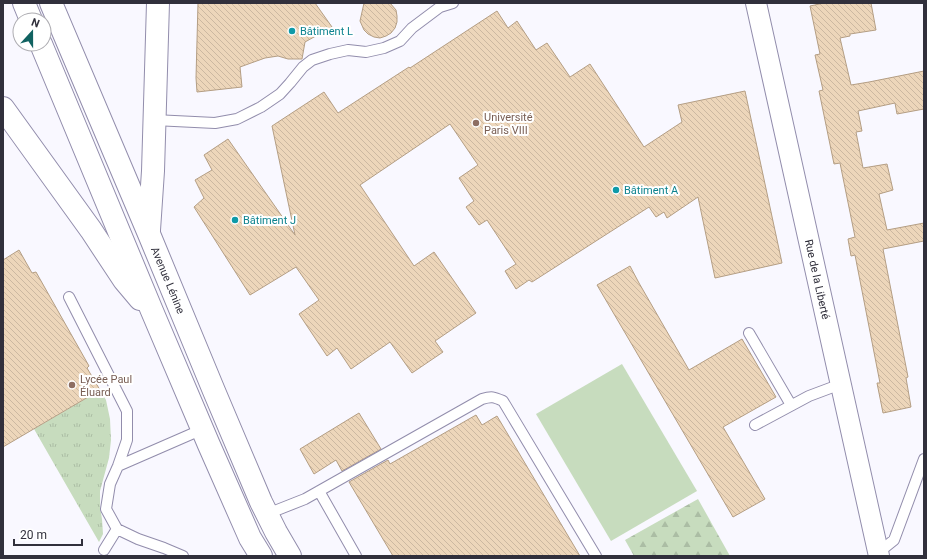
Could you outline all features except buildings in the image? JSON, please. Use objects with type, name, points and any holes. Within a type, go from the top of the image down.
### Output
[{"type":"main road","name":"Avenue Lénine","points":[[51,3],[267,514],[290,556]]},
{"type":"main road","points":[[149,234],[153,171],[158,3]]},
{"type":"main road","points":[[44,52],[202,429],[250,538],[261,556]]},
{"type":"main road","points":[[3,108],[91,230],[124,280],[152,311]]},
{"type":"street","name":"Rue de la Liberté","points":[[756,3],[879,554]]},
{"type":"lane","points":[[154,120],[215,123],[237,119],[261,107],[280,94],[303,67],[312,60],[348,50],[366,52],[384,48],[400,41],[412,28],[440,7],[453,3]]},
{"type":"lane","points":[[69,297],[127,411],[127,440],[110,484],[106,509],[117,529],[138,539],[183,556]]},
{"type":"lane","points":[[749,333],[791,406]]},
{"type":"lane","points":[[755,425],[810,396],[841,384]]},
{"type":"lane","points":[[267,514],[305,500],[482,399],[490,396],[503,402],[596,556]]},
{"type":"lane","points":[[118,466],[202,429]]},
{"type":"lane","points":[[879,554],[894,540],[924,459]]},
{"type":"lane","points":[[319,491],[356,556]]},
{"type":"lane","points":[[104,550],[117,529]]},
{"type":"green space","points":[[622,364],[697,491],[611,541],[536,414]]},
{"type":"green space","points":[[100,390],[106,400],[110,419],[111,440],[109,458],[100,491],[103,534],[99,542],[34,429]]},
{"type":"green space","points":[[698,499],[730,556],[634,556],[625,540]]},
{"type":"place","name":"Bâtiment L","points":[[292,31]]},
{"type":"place","name":"Université Paris VIII","points":[[476,123]]},
{"type":"place","name":"Bâtiment A","points":[[616,190]]},
{"type":"place","name":"Bâtiment J","points":[[235,220]]},
{"type":"place","name":"Lycée Paul Éluard","points":[[72,385]]}]
